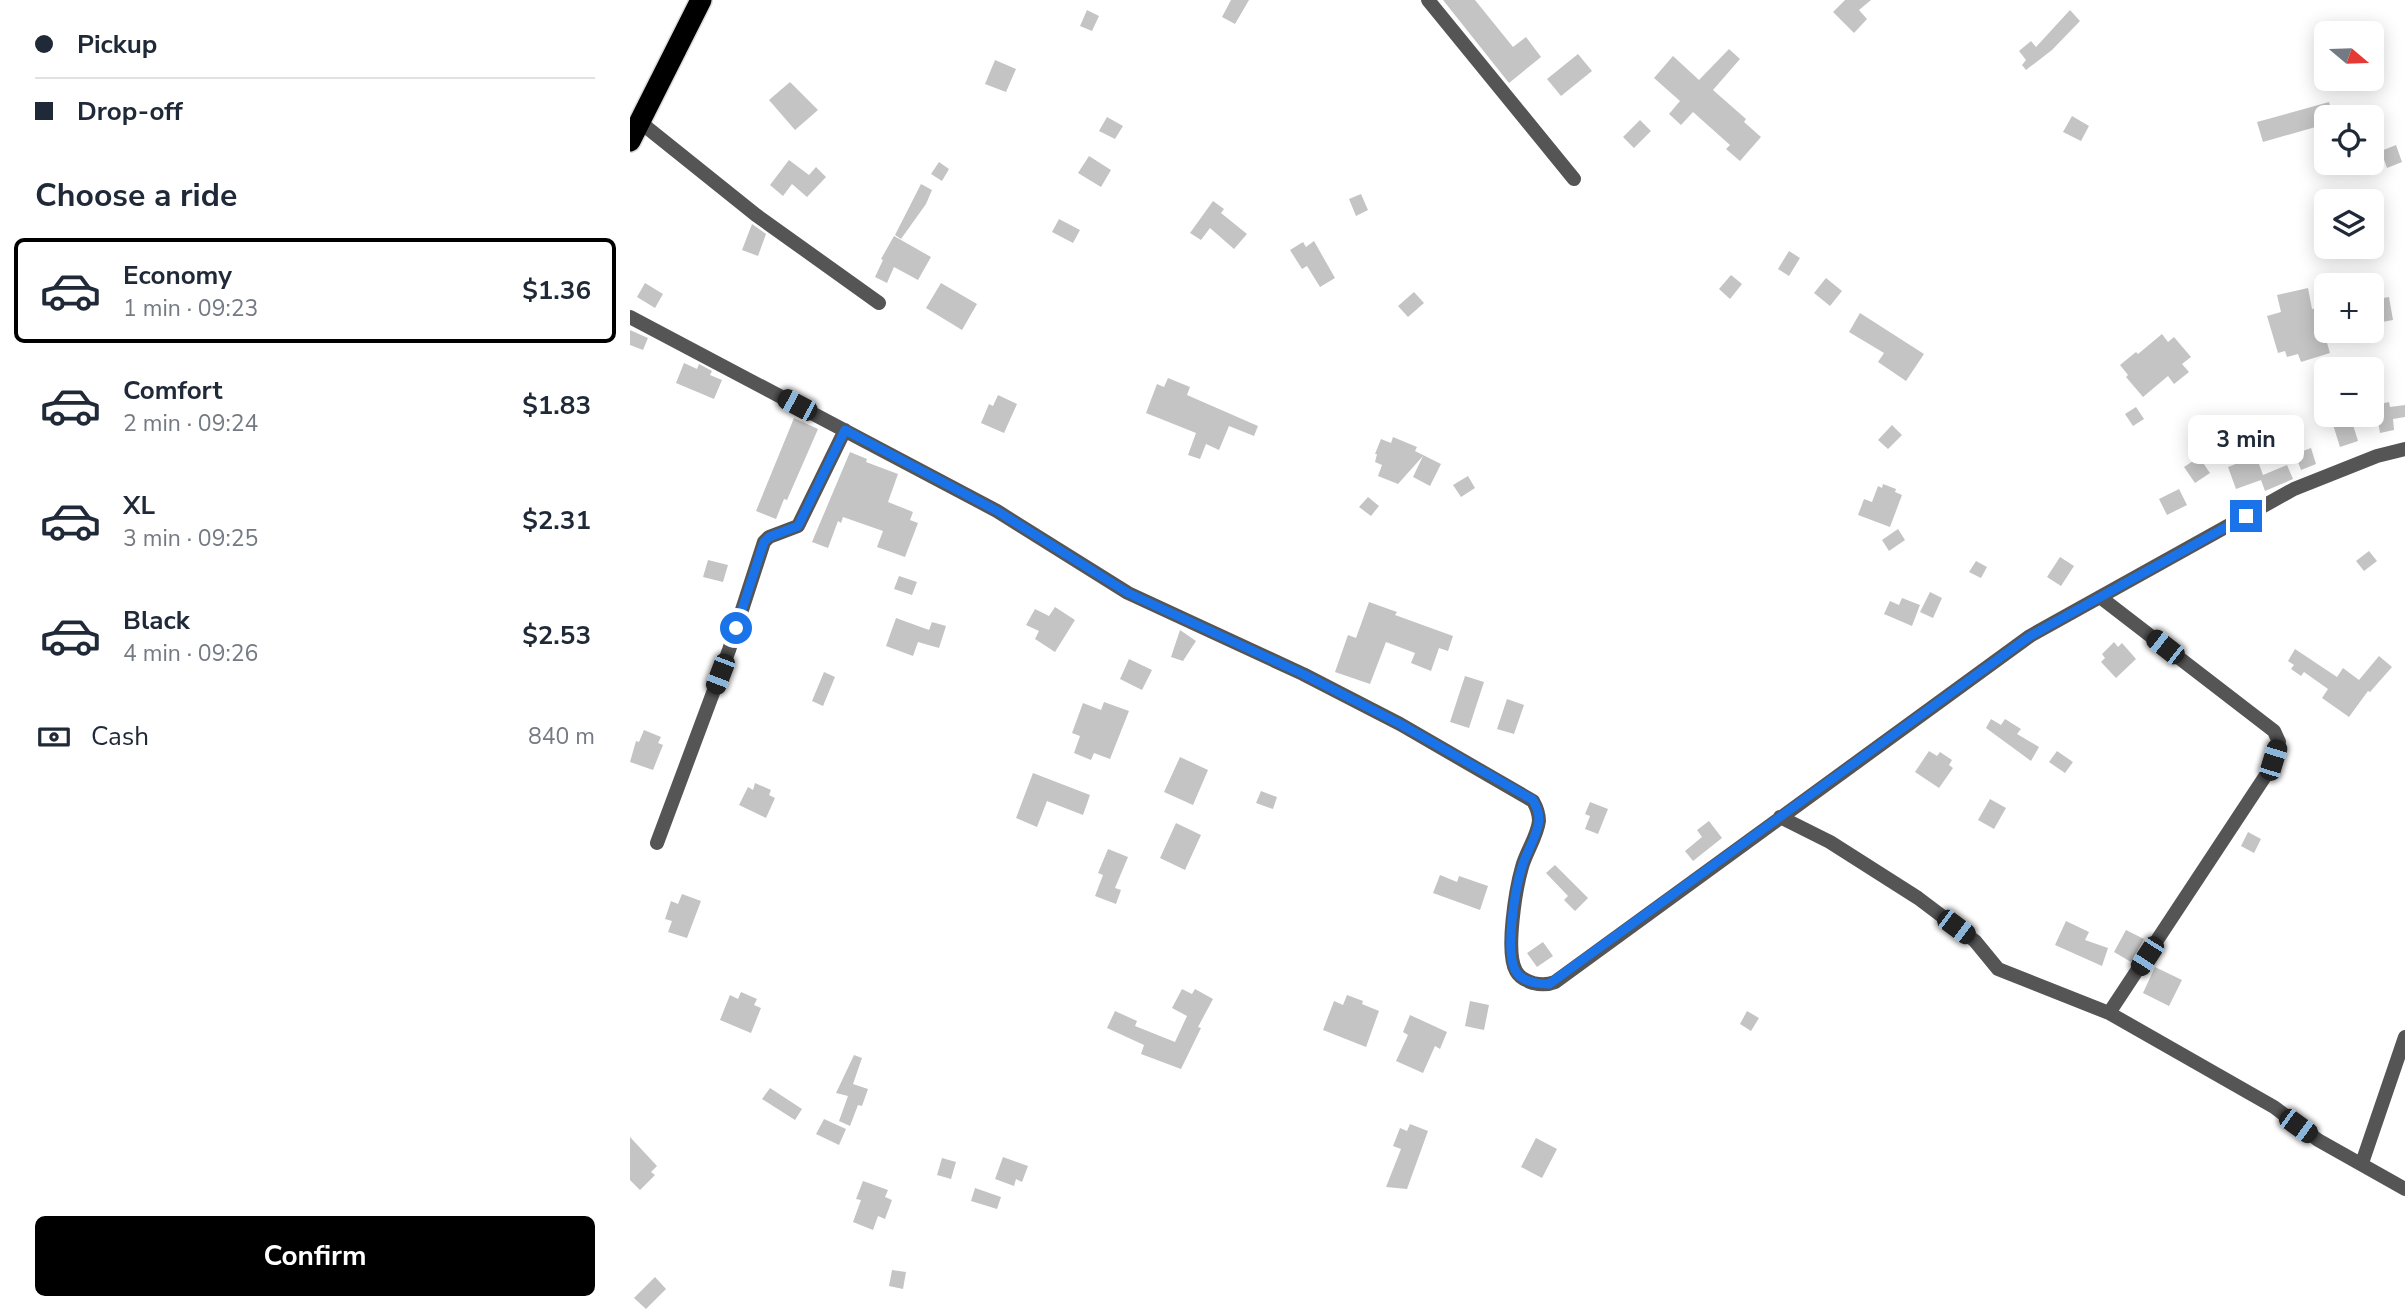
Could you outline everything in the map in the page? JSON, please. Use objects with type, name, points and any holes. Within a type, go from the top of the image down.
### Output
[{"type":"highway","points":[[630,141],[701,0]]},
{"type":"street","points":[[1428,0],[1574,179]]},
{"type":"street","points":[[640,122],[756,215],[879,303]]},
{"type":"street","points":[[630,317],[997,511],[1128,593],[1303,674],[1388,718],[1533,800],[1538,810],[1539,823],[1522,866],[1511,923],[1515,970],[1532,982],[1549,984],[2030,636],[2294,489],[2377,456],[2405,449]]},
{"type":"street","points":[[657,843],[729,650],[764,542],[769,537],[798,526],[845,430]]},
{"type":"street","points":[[2101,597],[2274,731],[2279,742],[2266,775],[2109,1013]]},
{"type":"street","points":[[1780,817],[1830,842],[1919,898],[1975,941],[1998,969],[2109,1013],[2274,1107],[2318,1140],[2405,1189]]},
{"type":"street","points":[[2362,1163],[2405,1037]]},
{"type":"building","points":[[1231,0],[1249,0],[1235,24],[1222,17]]},
{"type":"building","points":[[1443,0],[1475,0],[1513,47],[1526,37],[1541,57],[1509,83]]},
{"type":"building","points":[[1845,0],[1871,0],[1859,10],[1867,19],[1854,33],[1833,12]]},
{"type":"building","points":[[1087,10],[1099,16],[1092,31],[1080,26]]},
{"type":"building","points":[[2070,10],[2080,21],[2052,50],[2026,70],[2022,65],[2026,60],[2019,51],[2031,41],[2036,47]]},
{"type":"building","points":[[1729,49],[1740,59],[1713,90],[1746,119],[1744,122],[1761,137],[1740,161],[1726,149],[1730,145],[1693,112],[1681,125],[1669,114],[1680,101],[1654,78],[1673,56],[1699,80]]},
{"type":"building","points":[[1578,54],[1592,71],[1561,96],[1547,79]]},
{"type":"building","points":[[995,60],[1016,69],[1006,92],[985,84]]},
{"type":"building","points":[[790,82],[818,110],[795,130],[769,100]]},
{"type":"building","points":[[2314,106],[2314,127],[2263,142],[2257,122]]},
{"type":"building","points":[[2072,116],[2089,126],[2081,141],[2063,132]]},
{"type":"building","points":[[1107,117],[1123,126],[1115,139],[1099,131]]},
{"type":"building","points":[[1640,120],[1651,131],[1634,148],[1623,137]]},
{"type":"building","points":[[2396,145],[2402,162],[2387,168],[2384,150]]},
{"type":"building","points":[[1089,156],[1111,170],[1101,187],[1078,173]]},
{"type":"building","points":[[789,160],[809,175],[816,167],[826,177],[807,197],[792,184],[783,196],[770,185]]},
{"type":"building","points":[[939,162],[949,169],[942,181],[931,174]]},
{"type":"building","points":[[921,184],[932,190],[926,204],[901,239],[895,235]]},
{"type":"building","points":[[1361,194],[1368,210],[1356,216],[1349,199]]},
{"type":"building","points":[[1213,201],[1224,209],[1221,213],[1247,234],[1234,249],[1210,228],[1201,240],[1190,233]]},
{"type":"building","points":[[1059,219],[1080,230],[1073,243],[1052,232]]},
{"type":"building","points":[[752,224],[766,234],[758,256],[742,250]]},
{"type":"building","points":[[894,236],[931,257],[918,280],[894,267],[887,283],[875,277],[883,260],[881,259]]},
{"type":"building","points":[[1314,241],[1335,278],[1320,287],[1307,266],[1302,269],[1290,250],[1303,242],[1306,247]]},
{"type":"building","points":[[1789,251],[1800,258],[1789,276],[1778,269]]},
{"type":"building","points":[[1731,275],[1742,284],[1730,299],[1719,289]]},
{"type":"building","points":[[1826,278],[1842,291],[1830,306],[1814,293]]},
{"type":"building","points":[[645,283],[663,294],[655,308],[637,297]]},
{"type":"building","points":[[941,283],[977,304],[962,330],[926,308]]},
{"type":"building","points":[[2308,288],[2314,309],[2314,343],[2327,343],[2330,353],[2301,362],[2298,354],[2287,357],[2285,351],[2278,353],[2267,316],[2281,312],[2277,295]]},
{"type":"building","points":[[1414,292],[1424,303],[1408,317],[1398,306]]},
{"type":"building","points":[[2389,297],[2393,320],[2384,322],[2384,298]]},
{"type":"building","points":[[1860,313],[1924,354],[1906,381],[1878,362],[1884,353],[1849,332]]},
{"type":"building","points":[[630,330],[648,338],[643,350],[630,345]]},
{"type":"building","points":[[2162,334],[2168,342],[2174,337],[2191,357],[2182,364],[2189,372],[2174,384],[2168,376],[2143,397],[2126,377],[2128,375],[2120,365]]},
{"type":"building","points":[[684,363],[697,369],[699,364],[712,371],[710,375],[722,380],[714,399],[676,383]]},
{"type":"building","points":[[1168,378],[1190,387],[1187,395],[1258,426],[1254,436],[1229,426],[1219,450],[1206,444],[1200,459],[1188,455],[1196,433],[1146,413],[1157,384],[1164,387]]},
{"type":"building","points":[[998,395],[1017,404],[1004,433],[981,423],[989,404],[993,406]]},
{"type":"building","points":[[2389,402],[2390,407],[2405,405],[2405,417],[2393,419],[2394,430],[2380,433],[2379,427],[2384,427],[2384,403]]},
{"type":"building","points":[[2136,407],[2144,419],[2133,426],[2125,414]]},
{"type":"building","points":[[794,418],[818,429],[776,519],[756,511]]},
{"type":"building","points":[[1892,425],[1902,435],[1888,449],[1878,440]]},
{"type":"building","points":[[2334,427],[2354,427],[2358,441],[2340,447]]},
{"type":"building","points":[[1393,437],[1417,447],[1415,451],[1441,464],[1430,486],[1413,477],[1423,456],[1398,484],[1378,476],[1382,465],[1375,462],[1375,454],[1381,439],[1391,443]]},
{"type":"building","points":[[2311,448],[2316,464],[2301,470],[2295,454]]},
{"type":"building","points":[[850,452],[867,459],[866,462],[898,474],[888,502],[913,512],[910,520],[918,523],[905,557],[877,547],[883,531],[843,517],[841,523],[838,521],[828,548],[812,542]]},
{"type":"building","points":[[2256,456],[2263,475],[2287,465],[2293,479],[2265,491],[2261,480],[2236,489],[2228,467]]},
{"type":"building","points":[[2199,457],[2210,473],[2195,483],[2184,467]]},
{"type":"building","points":[[1468,476],[1475,488],[1461,497],[1453,485]]},
{"type":"building","points":[[1883,484],[1896,489],[1895,492],[1902,495],[1890,527],[1858,515],[1864,499],[1872,502],[1878,486],[1882,488]]},
{"type":"building","points":[[2179,489],[2187,505],[2167,515],[2159,499]]},
{"type":"building","points":[[1368,497],[1379,506],[1371,516],[1359,507]]},
{"type":"building","points":[[1898,529],[1905,540],[1889,551],[1882,540]]},
{"type":"building","points":[[2369,551],[2377,561],[2364,571],[2356,561]]},
{"type":"building","points":[[2060,557],[2074,566],[2061,586],[2047,577]]},
{"type":"building","points":[[708,560],[728,565],[723,582],[703,577]]},
{"type":"building","points":[[1976,561],[1987,567],[1981,578],[1969,572]]},
{"type":"building","points":[[899,576],[917,582],[912,595],[894,589]]},
{"type":"building","points":[[1930,592],[1942,598],[1933,618],[1920,612]]},
{"type":"building","points":[[1902,598],[1920,605],[1912,626],[1884,614],[1890,601],[1899,605]]},
{"type":"building","points":[[1369,602],[1397,612],[1395,615],[1453,636],[1448,651],[1439,648],[1431,671],[1411,663],[1415,653],[1386,642],[1370,684],[1335,672],[1348,635],[1356,638]]},
{"type":"building","points":[[1055,607],[1075,620],[1055,652],[1035,639],[1039,631],[1026,625],[1035,609],[1049,616]]},
{"type":"building","points":[[896,618],[929,630],[932,622],[946,626],[939,648],[918,642],[913,656],[886,646]]},
{"type":"building","points":[[1180,630],[1196,641],[1183,661],[1171,657]]},
{"type":"building","points":[[2114,642],[2118,647],[2122,643],[2136,659],[2116,678],[2101,662],[2105,658],[2102,654]]},
{"type":"building","points":[[2295,649],[2337,677],[2343,668],[2359,680],[2379,656],[2392,667],[2370,692],[2368,691],[2349,717],[2322,698],[2328,689],[2304,672],[2301,676],[2291,669],[2294,665],[2288,661]]},
{"type":"building","points":[[1129,659],[1152,670],[1142,690],[1120,679]]},
{"type":"building","points":[[824,672],[835,677],[823,706],[812,701]]},
{"type":"building","points":[[1465,676],[1484,682],[1469,728],[1450,722]]},
{"type":"building","points":[[1507,699],[1524,705],[1514,734],[1497,729]]},
{"type":"building","points":[[1104,702],[1129,711],[1110,759],[1094,753],[1091,760],[1074,753],[1080,736],[1072,733],[1083,703],[1101,710]]},
{"type":"building","points":[[1991,719],[2001,725],[2005,719],[2021,729],[2017,734],[2039,747],[2031,761],[1986,728]]},
{"type":"building","points":[[644,730],[661,737],[658,743],[663,745],[653,770],[630,762],[636,741],[639,742]]},
{"type":"building","points":[[1929,751],[1937,756],[1940,752],[1952,760],[1949,765],[1953,768],[1939,788],[1915,772]]},
{"type":"building","points":[[2057,751],[2073,762],[2065,773],[2049,762]]},
{"type":"building","points":[[1180,757],[1208,770],[1193,805],[1164,792]]},
{"type":"building","points":[[1033,773],[1090,795],[1083,815],[1047,801],[1037,827],[1016,818]]},
{"type":"building","points":[[755,783],[771,790],[769,795],[775,798],[766,818],[739,805],[748,787],[753,790]]},
{"type":"building","points":[[1261,791],[1277,797],[1273,809],[1256,803]]},
{"type":"building","points":[[1990,799],[2006,808],[1994,829],[1978,820]]},
{"type":"building","points":[[1590,802],[1608,809],[1598,834],[1585,829],[1590,816],[1585,814]]},
{"type":"building","points":[[1709,821],[1722,838],[1693,861],[1685,851],[1702,837],[1697,830]]},
{"type":"building","points":[[1176,823],[1201,835],[1185,870],[1160,858]]},
{"type":"building","points":[[2248,832],[2261,839],[2254,853],[2241,846]]},
{"type":"building","points":[[1108,849],[1128,857],[1115,888],[1121,890],[1116,904],[1095,896],[1103,875],[1098,873]]},
{"type":"building","points":[[1555,865],[1588,898],[1575,911],[1564,900],[1568,896],[1546,873]]},
{"type":"building","points":[[1440,875],[1457,882],[1459,876],[1488,886],[1480,910],[1433,893]]},
{"type":"building","points":[[682,894],[701,901],[687,938],[668,932],[672,921],[665,919],[671,901],[678,904]]},
{"type":"building","points":[[2066,921],[2089,932],[2085,940],[2108,948],[2102,966],[2055,945]]},
{"type":"building","points":[[2126,930],[2144,939],[2131,962],[2114,952]]},
{"type":"building","points":[[1543,942],[1553,956],[1537,967],[1527,953]]},
{"type":"building","points":[[2155,967],[2182,980],[2169,1006],[2143,993]]},
{"type":"building","points":[[1182,989],[1192,994],[1195,989],[1213,999],[1181,1069],[1141,1054],[1144,1045],[1107,1028],[1115,1011],[1137,1021],[1135,1026],[1175,1042],[1187,1016],[1172,1008]]},
{"type":"building","points":[[741,992],[757,999],[754,1005],[761,1008],[751,1033],[720,1020],[730,995],[738,999]]},
{"type":"building","points":[[1347,995],[1379,1011],[1366,1047],[1323,1030],[1334,1001],[1343,1005]]},
{"type":"building","points":[[1470,1001],[1489,1005],[1484,1030],[1465,1026]]},
{"type":"building","points":[[1747,1011],[1759,1018],[1751,1031],[1740,1024]]},
{"type":"building","points":[[1410,1015],[1447,1032],[1440,1049],[1435,1046],[1423,1073],[1396,1061],[1408,1035],[1403,1032]]},
{"type":"building","points":[[854,1055],[862,1058],[853,1084],[868,1089],[850,1126],[839,1121],[848,1096],[836,1093]]},
{"type":"building","points":[[770,1088],[802,1109],[795,1120],[762,1099]]},
{"type":"building","points":[[824,1119],[846,1129],[839,1145],[816,1134]]},
{"type":"building","points":[[1410,1124],[1428,1131],[1407,1189],[1386,1187],[1401,1149],[1393,1146],[1400,1128],[1407,1131]]},
{"type":"building","points":[[630,1137],[657,1166],[651,1172],[655,1175],[640,1190],[630,1180]]},
{"type":"building","points":[[1536,1138],[1557,1149],[1542,1178],[1521,1167]]},
{"type":"building","points":[[1003,1157],[1028,1166],[1022,1182],[1016,1179],[1014,1186],[995,1179]]},
{"type":"building","points":[[942,1158],[956,1162],[951,1179],[937,1175]]},
{"type":"building","points":[[863,1181],[888,1190],[885,1197],[892,1200],[885,1219],[878,1216],[873,1230],[853,1222],[861,1200],[856,1199]]},
{"type":"building","points":[[975,1188],[1001,1197],[997,1209],[971,1201]]},
{"type":"building","points":[[892,1270],[906,1272],[903,1289],[889,1286]]},
{"type":"building","points":[[655,1277],[666,1289],[646,1309],[634,1298]]},
{"type":"route","points":[[736,628],[764,542],[769,537],[798,526],[845,430],[997,511],[1128,593],[1303,674],[1400,724],[1533,800],[1538,810],[1539,823],[1522,866],[1516,892],[1511,923],[1512,948],[1515,970],[1532,982],[1549,984],[2030,636],[2246,516]]}]
